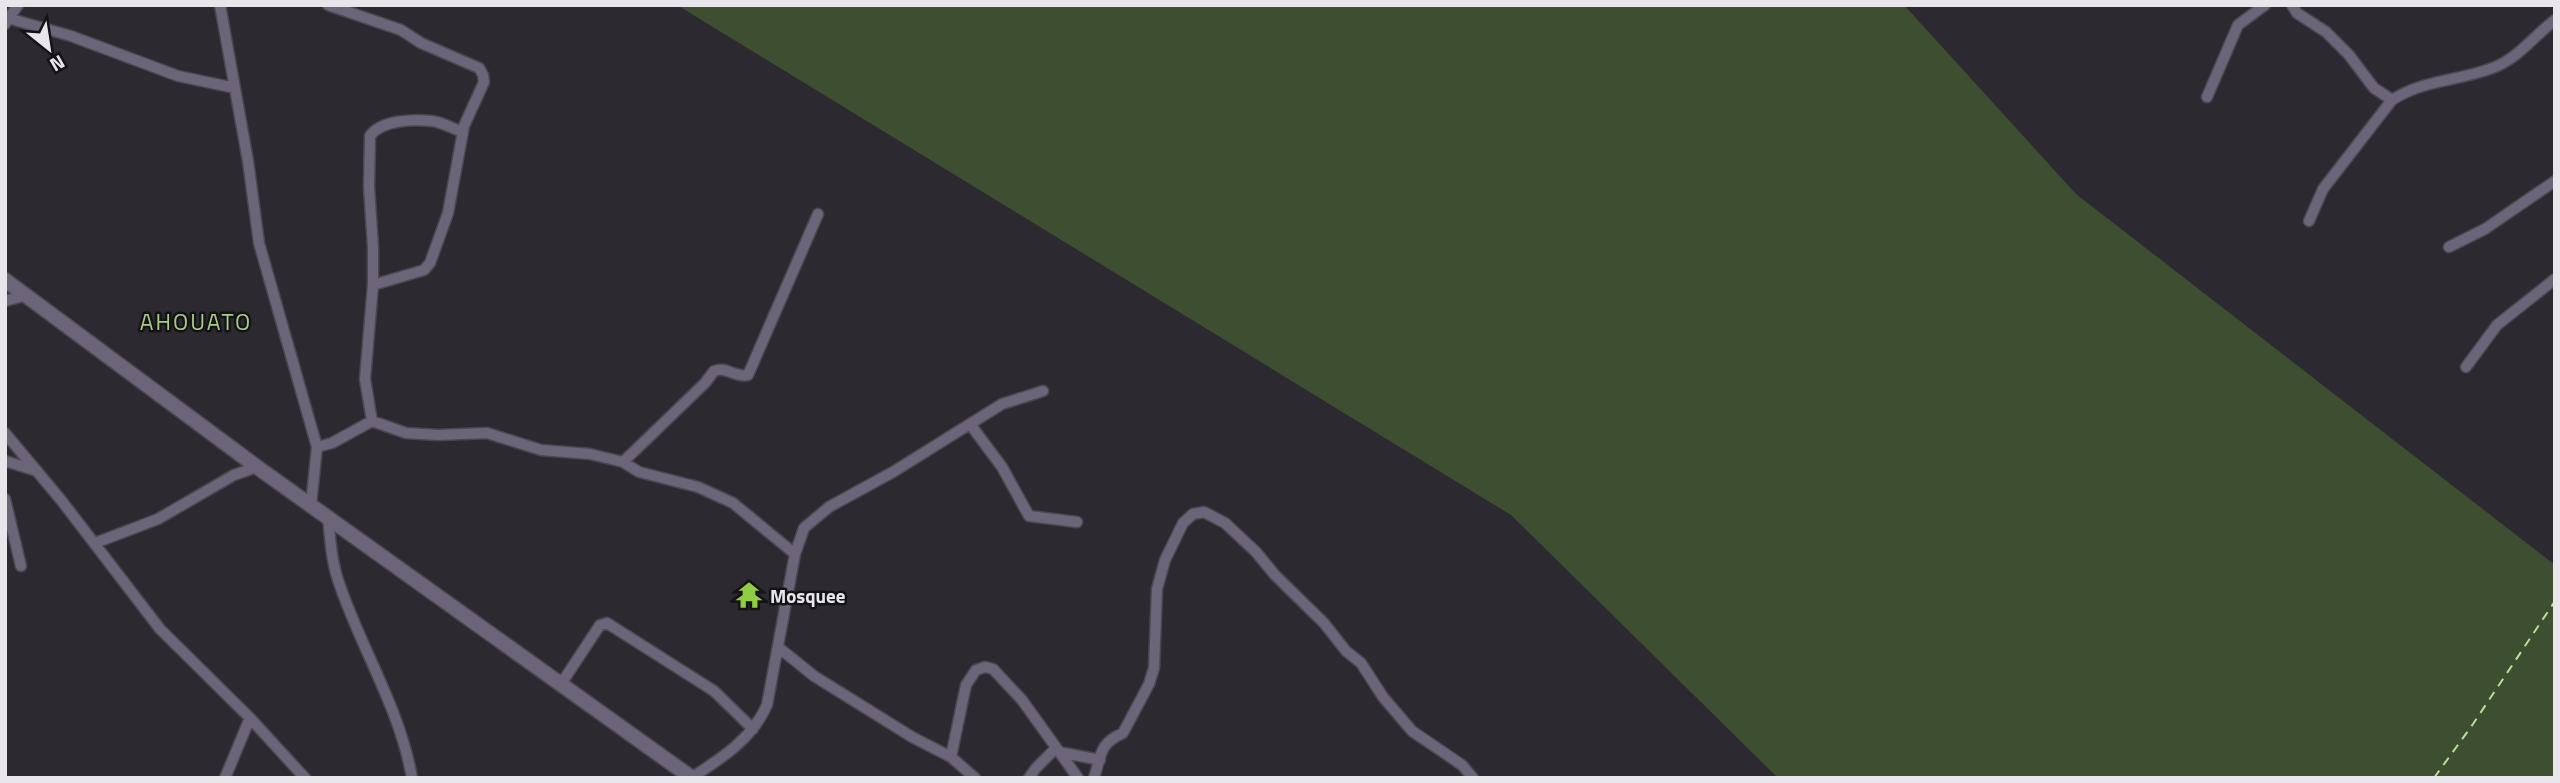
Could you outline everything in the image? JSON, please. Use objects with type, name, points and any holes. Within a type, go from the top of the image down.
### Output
[{"type":"street","points":[[18,5],[8,22],[71,36],[178,76],[235,89]]},
{"type":"street","points":[[220,5],[259,243],[317,447],[311,505]]},
{"type":"street","points":[[328,5],[401,30],[421,43],[479,68],[483,75],[484,82],[463,132],[448,213],[430,263],[424,270],[373,285]]},
{"type":"street","points":[[2207,97],[2238,25],[2265,5]]},
{"type":"street","points":[[2292,5],[2297,13],[2326,32],[2349,55],[2374,88],[2392,100]]},
{"type":"street","points":[[2309,221],[2323,189],[2392,100],[2424,84],[2504,63],[2536,33],[2555,20]]},
{"type":"street","points":[[372,421],[365,379],[373,285],[368,173],[370,136],[374,130],[395,122],[408,121],[433,121],[463,132]]},
{"type":"street","points":[[2449,247],[2492,225],[2555,181]]},
{"type":"street","points":[[623,462],[714,372],[724,369],[740,376],[748,374],[818,214]]},
{"type":"street","points":[[5,279],[257,467],[691,778],[713,764],[759,724],[767,705],[795,554],[804,527],[812,519],[1002,404],[1043,391]]},
{"type":"street","points":[[2466,367],[2497,325],[2555,279]]},
{"type":"street","points":[[5,301],[27,295]]},
{"type":"street","points":[[317,447],[332,443],[372,421],[406,433],[487,433],[541,450],[590,454],[623,462],[639,472],[698,487],[733,503],[795,554]]},
{"type":"street","points":[[970,424],[1002,467],[1029,516],[1077,523]]},
{"type":"street","points":[[5,433],[160,629],[250,718],[305,778]]},
{"type":"street","points":[[5,461],[37,471]]},
{"type":"street","points":[[94,543],[158,519],[234,475],[257,467]]},
{"type":"street","points":[[5,499],[21,566]]},
{"type":"street","points":[[1094,778],[1109,739],[1124,733],[1149,684],[1154,667],[1157,589],[1165,560],[1183,523],[1193,514],[1205,512],[1225,523],[1241,537],[1324,623],[1346,651],[1362,663],[1383,697],[1412,731],[1462,765],[1474,778]]},
{"type":"street","points":[[328,516],[337,577],[355,628],[377,672],[407,750],[412,778]]},
{"type":"street","points":[[561,684],[600,625],[607,623],[714,691],[754,729]]},
{"type":"street","points":[[778,647],[814,676],[912,737],[951,757],[975,778]]},
{"type":"street","points":[[951,757],[966,685],[970,676],[985,667],[993,669],[1022,700],[1079,778]]},
{"type":"street","points":[[225,778],[250,718]]},
{"type":"street","points":[[1058,750],[1100,760]]},
{"type":"street","points":[[1029,778],[1036,768],[1058,750]]},
{"type":"green space","points":[[677,5],[1904,5],[2076,194],[2555,565],[2555,778],[1778,778],[1511,515]]},
{"type":"ferry route","points":[[2434,778],[2555,601]]},
{"type":"place","name":"Mosquee","points":[[749,595]]},
{"type":"district","name":"AHOUATO","points":[[196,321]]}]
